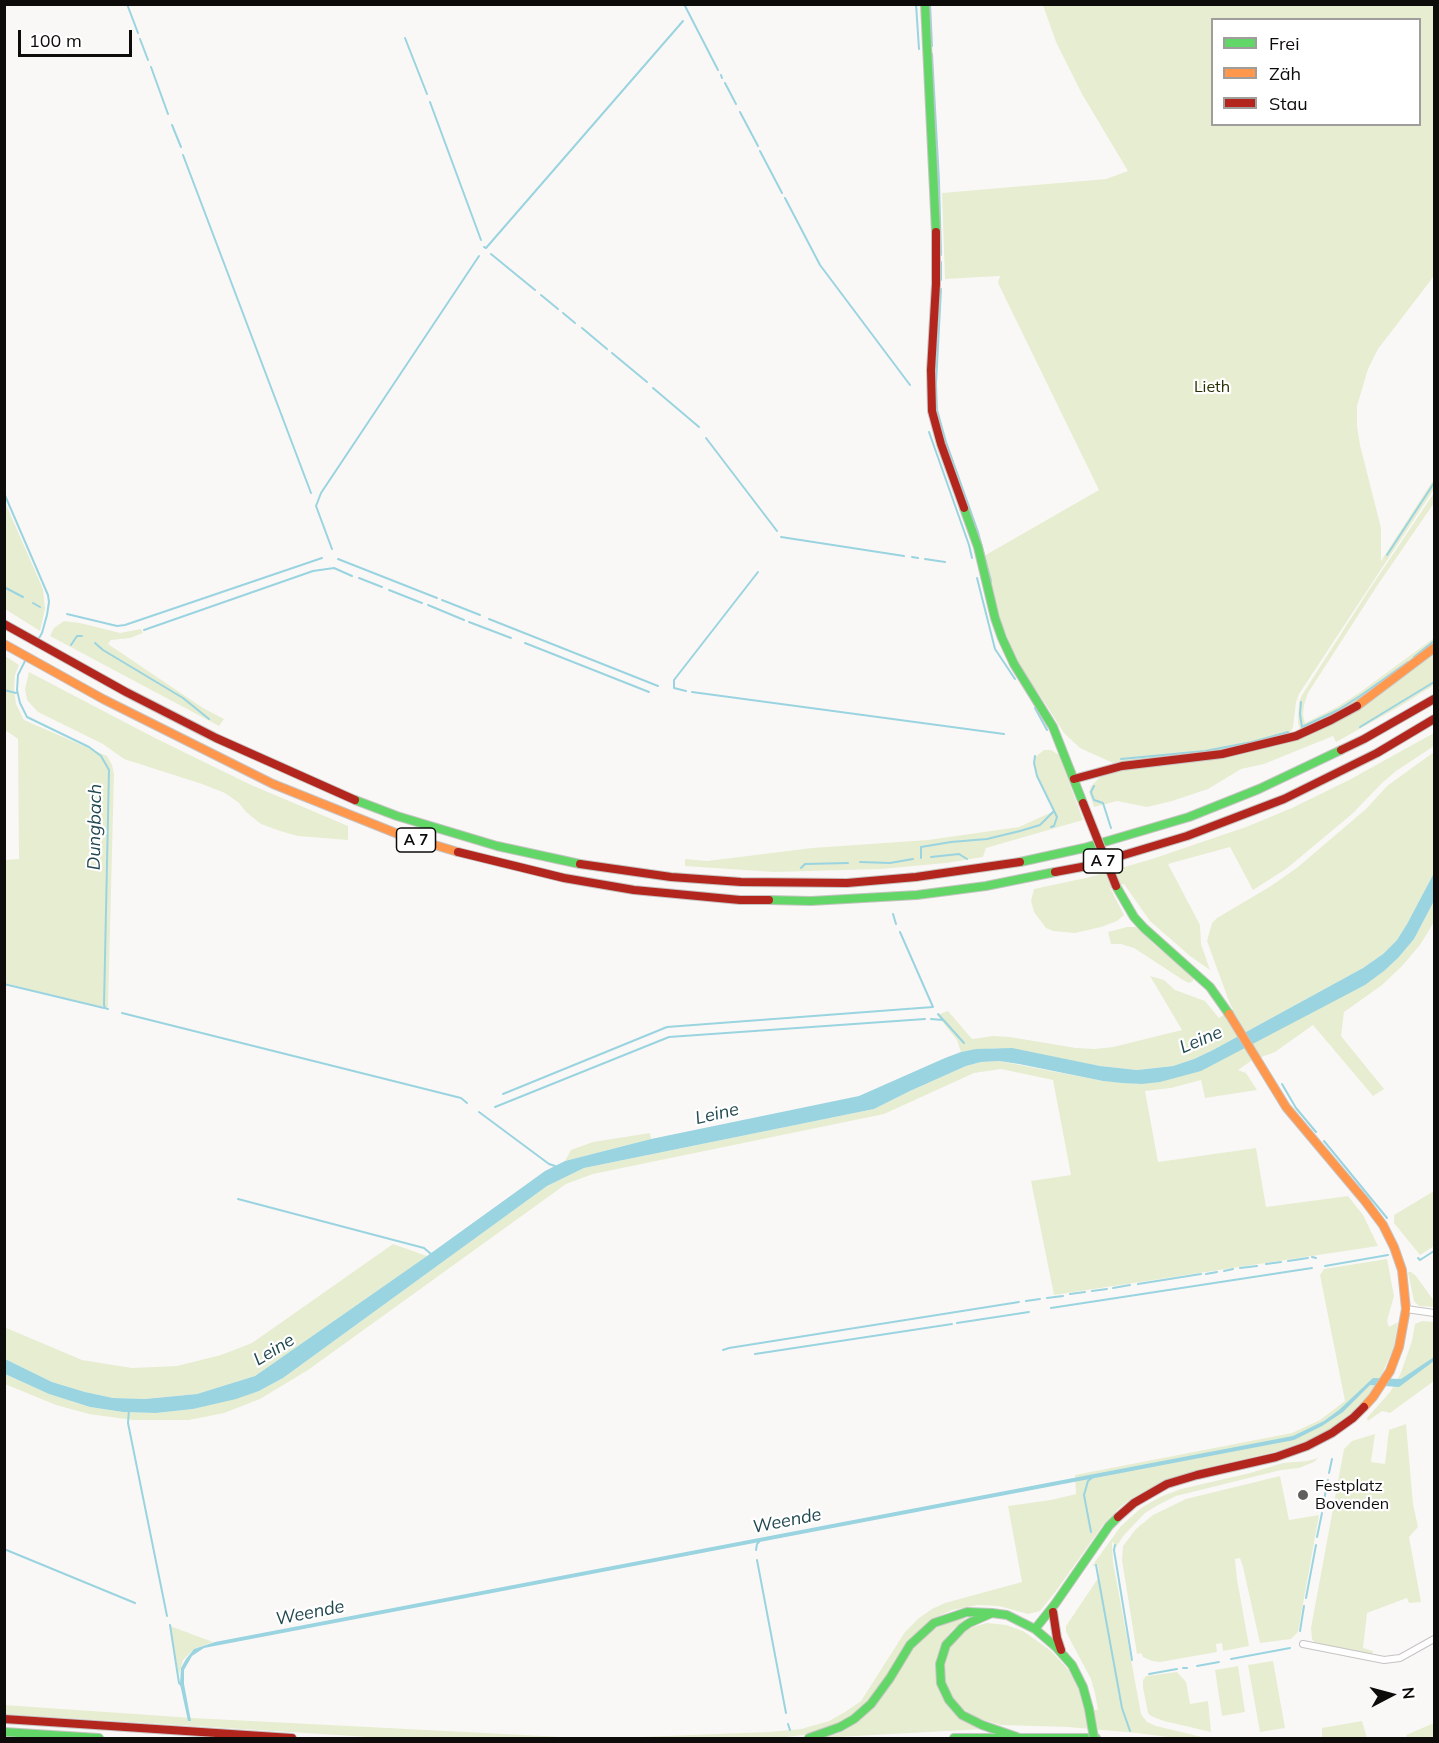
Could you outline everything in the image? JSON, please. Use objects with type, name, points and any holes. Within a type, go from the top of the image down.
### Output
[{"type":"main road","points":[[925,4],[936,237],[931,370],[932,411],[941,444],[978,547],[1002,638],[1014,664],[1049,719],[1116,886],[1134,917],[1210,987],[1297,1120],[1383,1225],[1402,1270],[1406,1309],[1399,1347],[1390,1371],[1373,1397],[1353,1418],[1332,1433],[1307,1446],[1276,1457],[1181,1479],[1149,1493],[1120,1514],[1109,1526],[1037,1630]]},
{"type":"main road","name":"A 7","points":[[4,624],[126,692],[282,769],[357,801],[428,826],[497,846],[590,866],[671,877],[753,883],[835,883],[928,876],[1017,863],[1116,840],[1189,817],[1259,789],[1364,739],[1434,699]]},
{"type":"main road","name":"A 7","points":[[5,645],[155,726],[264,779],[366,822],[430,844],[529,871],[599,885],[669,894],[752,900],[847,900],[916,895],[1021,880],[1109,860],[1187,836],[1284,799],[1377,753],[1434,719]]},
{"type":"main road","points":[[1074,779],[1122,766],[1222,754],[1296,736],[1331,720],[1360,703],[1434,648]]},
{"type":"main road","points":[[954,1738],[1095,1738],[1085,1692],[1057,1638],[1054,1608]]},
{"type":"main road","points":[[809,1738],[840,1727],[854,1719],[871,1704],[910,1645],[934,1623],[944,1619],[967,1612],[1007,1615],[1037,1630],[1063,1653]]},
{"type":"main road","points":[[993,1613],[969,1623],[946,1645],[940,1664],[941,1683],[949,1700],[962,1715],[1017,1737]]},
{"type":"main road","points":[[4,1719],[292,1738]]},
{"type":"main road","points":[[4,1732],[99,1738]]},
{"type":"street","points":[[1406,1309],[1434,1313]]},
{"type":"street","points":[[1303,1644],[1384,1660],[1400,1658],[1434,1639]]},
{"type":"green space","name":"Lieth","points":[[1043,5],[1434,5],[1434,276],[1378,349],[1368,369],[1357,406],[1360,445],[1381,528],[1381,561],[1434,479],[1434,489],[1299,694],[1293,727],[1291,732],[1285,736],[1204,753],[1113,763],[1080,748],[1064,733],[1024,673],[1001,621],[984,556],[1099,490],[998,283],[1000,276],[945,279],[942,193],[1106,179],[1128,171],[1082,94],[1056,42]]},
{"type":"green space","points":[[1434,493],[1434,503],[1308,693],[1303,715],[1305,723],[1359,693],[1434,638],[1434,644],[1370,693],[1340,712],[1300,730],[1299,702],[1302,695]]},
{"type":"green space","points":[[4,500],[43,589],[45,609],[40,631],[5,609]]},
{"type":"green space","points":[[64,621],[120,633],[141,629],[143,633],[130,638],[111,640],[108,644],[203,708],[224,719],[219,726],[50,636],[54,628]]},
{"type":"green space","points":[[1434,654],[1434,685],[1336,742],[1333,736],[1264,764],[1241,769],[1208,789],[1172,801],[1147,807],[1117,801],[1094,807],[1089,792],[1091,786],[1100,777],[1128,769],[1227,757],[1302,738],[1324,728],[1376,697]]},
{"type":"green space","points":[[5,656],[19,665],[15,675],[14,689],[16,704],[24,720],[107,756],[112,765],[114,774],[108,1007],[91,1005],[5,983],[5,860],[19,859],[18,739],[5,730]]},
{"type":"green space","points":[[29,672],[249,784],[348,826],[348,840],[298,836],[280,831],[261,824],[225,793],[124,759],[103,744],[38,712],[27,700],[25,689]]},
{"type":"green space","points":[[1434,733],[1434,746],[1396,771],[1352,814],[1286,869],[1253,890],[1230,847],[1168,864],[1200,925],[1201,944],[1210,970],[1190,956],[1150,921],[1124,884],[1110,888],[1124,915],[1117,921],[1101,927],[1075,933],[1053,931],[1046,928],[1034,912],[1031,901],[1034,889],[1090,877],[1152,859],[1246,827],[1292,808],[1349,780]]},
{"type":"green space","points":[[1044,750],[1051,750],[1059,755],[1083,820],[986,848],[983,857],[881,869],[774,872],[685,866],[685,859],[707,861],[812,848],[928,840],[1019,827],[1054,811],[1036,772],[1034,758]]},
{"type":"green space","points":[[1434,752],[1434,873],[1397,940],[1383,954],[1363,968],[1213,1050],[1173,1066],[1137,1070],[996,1048],[961,1052],[957,1040],[937,1015],[948,1011],[972,1039],[993,1036],[1076,1048],[1113,1047],[1182,1030],[1150,976],[1164,980],[1175,990],[1205,1001],[1219,1018],[1233,1009],[1207,941],[1212,923],[1298,867],[1366,809],[1387,786]]},
{"type":"green space","points":[[1434,901],[1434,922],[1420,945],[1382,985],[1344,1012],[1341,1036],[1384,1089],[1373,1096],[1313,1025],[1275,1052],[1251,1061],[1238,1070],[1246,1073],[1257,1090],[1205,1098],[1201,1080],[1171,1088],[1145,1091],[1158,1162],[1256,1148],[1266,1207],[1348,1196],[1363,1215],[1378,1246],[1054,1295],[1031,1181],[1071,1175],[1053,1080],[1001,1069],[974,1073],[884,1114],[593,1174],[566,1184],[308,1370],[260,1399],[224,1413],[189,1420],[133,1420],[89,1414],[56,1405],[5,1384],[5,1374],[49,1394],[90,1407],[123,1412],[156,1413],[193,1409],[259,1391],[283,1378],[547,1186],[584,1168],[874,1109],[966,1066],[981,1062],[999,1061],[1103,1081],[1142,1084],[1363,986],[1384,971],[1414,939]]},
{"type":"green space","points":[[1136,927],[1193,976],[1193,981],[1189,983],[1183,980],[1134,948],[1111,944],[1108,932]]},
{"type":"green space","points":[[650,1133],[651,1139],[565,1161],[571,1150],[593,1142]]},
{"type":"green space","points":[[1434,1191],[1434,1246],[1420,1255],[1394,1223],[1394,1215]]},
{"type":"green space","points":[[393,1244],[427,1256],[255,1376],[197,1394],[145,1399],[113,1398],[52,1382],[5,1359],[4,1327],[82,1360],[132,1368],[177,1366],[221,1355],[252,1343]]},
{"type":"green space","points":[[1387,1259],[1394,1296],[1387,1321],[1389,1327],[1398,1322],[1394,1346],[1373,1390],[1352,1413],[1312,1439],[1271,1453],[1167,1479],[1131,1499],[1103,1525],[1040,1611],[1028,1614],[999,1606],[978,1605],[952,1610],[941,1615],[928,1623],[873,1697],[850,1718],[813,1734],[777,1738],[613,1738],[769,1732],[801,1729],[829,1721],[861,1701],[905,1632],[919,1618],[945,1603],[1022,1582],[1008,1506],[1076,1494],[1075,1475],[1292,1433],[1320,1420],[1345,1401],[1320,1275],[1324,1269]]},
{"type":"green space","points":[[1408,1272],[1416,1276],[1434,1301],[1433,1307],[1419,1306],[1414,1301]]},
{"type":"green space","points":[[1422,1321],[1434,1322],[1434,1381],[1390,1413],[1382,1411],[1368,1421],[1367,1418],[1390,1392],[1400,1375],[1412,1341],[1415,1324]]},
{"type":"green space","points":[[1406,1424],[1413,1504],[1418,1527],[1409,1537],[1421,1602],[1409,1603],[1407,1598],[1367,1613],[1363,1648],[1373,1651],[1372,1655],[1316,1644],[1312,1639],[1311,1628],[1344,1449],[1352,1441],[1375,1434],[1371,1462],[1385,1464],[1389,1430]]},
{"type":"green space","points":[[1318,1458],[1299,1468],[1281,1470],[1176,1496],[1145,1513],[1116,1547],[1112,1541],[1113,1562],[1141,1714],[1147,1722],[1156,1726],[1206,1738],[1176,1738],[1068,1727],[1001,1725],[976,1718],[955,1703],[944,1676],[945,1661],[950,1647],[969,1628],[987,1623],[1006,1625],[1023,1631],[1050,1650],[1067,1668],[1077,1684],[1084,1709],[1098,1710],[1091,1679],[1066,1632],[1066,1626],[1099,1577],[1098,1565],[1092,1566],[1121,1526],[1141,1508],[1181,1489],[1283,1463]]},
{"type":"green space","points":[[1280,1476],[1289,1520],[1319,1515],[1298,1632],[1291,1639],[1260,1643],[1240,1558],[1235,1559],[1237,1579],[1249,1646],[1223,1651],[1222,1643],[1216,1644],[1217,1652],[1160,1662],[1143,1657],[1141,1653],[1137,1654],[1122,1560],[1123,1546],[1136,1529],[1153,1515],[1186,1499]]},
{"type":"green space","points":[[965,1618],[945,1639],[940,1694],[984,1729],[818,1738],[846,1729],[928,1633],[938,1627]]},
{"type":"green space","points":[[170,1626],[213,1642],[194,1649],[183,1660],[179,1675]]},
{"type":"green space","points":[[1273,1661],[1285,1728],[1260,1732],[1248,1665]]},
{"type":"green space","points":[[1238,1666],[1245,1712],[1222,1716],[1215,1670]]},
{"type":"green space","points":[[1177,1672],[1186,1682],[1190,1704],[1208,1701],[1211,1732],[1164,1721],[1148,1713],[1143,1680],[1146,1676]]},
{"type":"green space","points":[[4,1705],[193,1718],[582,1738],[384,1738],[5,1714]]},
{"type":"green space","points":[[1362,1721],[1367,1738],[1322,1738],[1322,1728]]},
{"type":"green space","points":[[1434,1723],[1434,1738],[1407,1738],[1406,1735]]},
{"type":"water","points":[[1434,873],[1434,901],[1414,939],[1384,971],[1365,985],[1201,1071],[1160,1082],[1142,1084],[1103,1081],[999,1061],[981,1062],[966,1066],[874,1109],[584,1168],[547,1186],[283,1378],[259,1391],[236,1399],[193,1409],[156,1413],[123,1412],[90,1407],[49,1394],[5,1374],[5,1359],[52,1382],[113,1398],[145,1399],[197,1394],[255,1376],[545,1171],[565,1161],[651,1139],[859,1096],[945,1058],[976,1049],[1012,1048],[1100,1066],[1137,1070],[1173,1066],[1194,1059],[1363,968],[1383,954],[1397,940]]},
{"type":"water","points":[[1434,1357],[1434,1361],[1399,1387],[1370,1385],[1343,1412],[1294,1440],[204,1648],[192,1656],[184,1670],[184,1684],[191,1721],[188,1721],[180,1684],[181,1668],[194,1649],[215,1642],[1293,1436],[1324,1421],[1373,1378],[1401,1379]]},
{"type":"waterway","points":[[127,4],[138,33]]},
{"type":"waterway","points":[[684,4],[718,70]]},
{"type":"waterway","points":[[916,4],[919,49]]},
{"type":"waterway","points":[[930,4],[932,46]]},
{"type":"waterway","points":[[484,247],[486,248],[683,21]]},
{"type":"waterway","points":[[405,38],[427,94]]},
{"type":"waterway","points":[[140,39],[148,60]]},
{"type":"waterway","points":[[932,54],[941,255]]},
{"type":"waterway","points":[[151,67],[168,114]]},
{"type":"waterway","points":[[725,83],[736,104]]},
{"type":"waterway","points":[[430,102],[481,240]]},
{"type":"waterway","points":[[740,112],[758,146]]},
{"type":"waterway","points":[[172,125],[181,147]]},
{"type":"waterway","points":[[760,151],[782,193]]},
{"type":"waterway","points":[[183,155],[311,493]]},
{"type":"waterway","points":[[785,198],[820,265],[910,385]]},
{"type":"waterway","points":[[491,254],[535,290]]},
{"type":"waterway","points":[[332,549],[316,506],[321,493],[479,256]]},
{"type":"waterway","points":[[941,262],[941,280]]},
{"type":"waterway","points":[[941,289],[936,384],[937,410],[978,532],[991,581]]},
{"type":"waterway","points":[[541,295],[558,309]]},
{"type":"waterway","points":[[563,313],[575,323]]},
{"type":"waterway","points":[[582,328],[607,349]]},
{"type":"waterway","points":[[612,353],[647,382]]},
{"type":"waterway","points":[[653,388],[699,427]]},
{"type":"waterway","points":[[929,432],[972,558]]},
{"type":"waterway","points":[[706,438],[777,531]]},
{"type":"waterway","points":[[1387,555],[1434,483]]},
{"type":"waterway","name":"Dungbach","points":[[4,493],[48,595],[47,615],[39,638]]},
{"type":"waterway","points":[[781,537],[904,556]]},
{"type":"waterway","points":[[912,557],[918,558]]},
{"type":"waterway","points":[[67,614],[117,626],[125,625],[322,558]]},
{"type":"waterway","points":[[338,559],[437,598]]},
{"type":"waterway","points":[[925,559],[945,562]]},
{"type":"waterway","points":[[144,630],[313,571],[334,568],[352,576]]},
{"type":"waterway","points":[[686,691],[674,688],[674,680],[758,572]]},
{"type":"waterway","points":[[359,578],[382,587]]},
{"type":"waterway","points":[[977,578],[995,649],[1015,679]]},
{"type":"waterway","points":[[4,587],[23,597]]},
{"type":"waterway","points":[[389,590],[422,603]]},
{"type":"waterway","points":[[442,600],[480,615]]},
{"type":"waterway","points":[[33,603],[40,607]]},
{"type":"waterway","points":[[428,605],[464,620]]},
{"type":"waterway","points":[[489,619],[658,686]]},
{"type":"waterway","points":[[469,622],[511,638]]},
{"type":"waterway","points":[[71,645],[77,636],[82,636]]},
{"type":"waterway","points":[[1414,657],[1434,641]]},
{"type":"waterway","points":[[95,643],[183,698],[209,719]]},
{"type":"waterway","points":[[525,643],[649,692]]},
{"type":"waterway","name":"Dungbach","points":[[25,661],[18,675],[17,690],[27,717],[89,747],[101,756],[109,770],[104,1005],[108,1009]]},
{"type":"waterway","points":[[1301,702],[1302,727],[1338,710],[1408,662]]},
{"type":"waterway","points":[[1360,727],[1434,682]]},
{"type":"waterway","points":[[4,690],[16,693]]},
{"type":"waterway","points":[[692,692],[1004,734]]},
{"type":"waterway","points":[[1035,708],[1047,730]]},
{"type":"waterway","points":[[1121,759],[1205,751],[1288,732]]},
{"type":"waterway","points":[[1035,756],[1037,776],[1057,817],[1054,826],[1051,827]]},
{"type":"waterway","points":[[1094,786],[1091,792],[1094,800],[1103,803],[1111,828]]},
{"type":"waterway","points":[[921,858],[921,847],[987,839],[1020,831],[1040,825],[1054,811]]},
{"type":"waterway","points":[[931,857],[959,854],[967,859]]},
{"type":"waterway","points":[[860,862],[890,863],[913,859]]},
{"type":"waterway","points":[[801,868],[805,864],[848,863]]},
{"type":"waterway","points":[[893,914],[896,924]]},
{"type":"waterway","points":[[503,1094],[667,1027],[933,1007],[900,932]]},
{"type":"waterway","points":[[4,984],[104,1008]]},
{"type":"waterway","name":"Dungbach","points":[[122,1013],[461,1098],[467,1103]]},
{"type":"waterway","points":[[938,1014],[964,1043]]},
{"type":"waterway","points":[[495,1107],[669,1037],[925,1019]]},
{"type":"waterway","points":[[931,1019],[943,1020]]},
{"type":"waterway","points":[[1282,1084],[1296,1108],[1316,1132]]},
{"type":"waterway","name":"Dungbach","points":[[479,1112],[549,1164],[555,1166]]},
{"type":"waterway","points":[[1324,1141],[1387,1218]]},
{"type":"waterway","points":[[238,1199],[424,1248],[431,1254]]},
{"type":"waterway","points":[[1418,1258],[1420,1260],[1434,1251]]},
{"type":"waterway","points":[[1325,1266],[1388,1255]]},
{"type":"waterway","points":[[1312,1257],[1316,1258]]},
{"type":"waterway","points":[[1288,1261],[1308,1258]]},
{"type":"waterway","points":[[1266,1264],[1281,1262]]},
{"type":"waterway","points":[[1240,1268],[1257,1266]]},
{"type":"waterway","points":[[1051,1308],[1312,1268]]},
{"type":"waterway","points":[[1224,1271],[1233,1269]]},
{"type":"waterway","points":[[1206,1274],[1217,1272]]},
{"type":"waterway","points":[[1138,1284],[1201,1274]]},
{"type":"waterway","points":[[1113,1288],[1130,1285]]},
{"type":"waterway","points":[[1092,1291],[1107,1289]]},
{"type":"waterway","points":[[1070,1294],[1085,1292]]},
{"type":"waterway","points":[[1047,1298],[1063,1296]]},
{"type":"waterway","points":[[1026,1301],[1040,1299]]},
{"type":"waterway","points":[[723,1350],[1019,1302]]},
{"type":"waterway","points":[[957,1323],[1029,1312]]},
{"type":"waterway","points":[[755,1354],[952,1324]]},
{"type":"waterway","points":[[129,1409],[128,1423],[167,1616]]},
{"type":"waterway","points":[[1329,1473],[1332,1459]]},
{"type":"waterway","points":[[1091,1532],[1084,1495],[1088,1481],[1094,1476]]},
{"type":"waterway","points":[[1323,1505],[1328,1480]]},
{"type":"waterway","points":[[1317,1537],[1322,1513]]},
{"type":"waterway","name":"Weende","points":[[756,1550],[759,1542]]},
{"type":"waterway","points":[[1115,1545],[1132,1660]]},
{"type":"waterway","points":[[1306,1598],[1316,1545]]},
{"type":"waterway","points":[[4,1549],[135,1603]]},
{"type":"waterway","points":[[757,1560],[786,1713]]},
{"type":"waterway","points":[[1096,1565],[1122,1708],[1130,1731]]},
{"type":"waterway","points":[[1300,1631],[1304,1606]]},
{"type":"waterway","points":[[170,1625],[181,1685]]},
{"type":"waterway","points":[[1231,1659],[1290,1648]]},
{"type":"waterway","points":[[1197,1666],[1219,1662]]},
{"type":"waterway","points":[[1149,1674],[1177,1669]]},
{"type":"waterway","points":[[788,1724],[790,1730]]},
{"type":"traffic: fast","points":[[925,4],[936,232]]},
{"type":"traffic: fast","points":[[964,508],[978,547],[1002,638],[1014,664],[1053,727],[1083,803]]},
{"type":"traffic: fast","points":[[1020,862],[1084,848],[1189,817],[1259,789],[1341,750]]},
{"type":"traffic: fast","points":[[355,800],[397,816],[497,846],[580,864]]},
{"type":"traffic: fast","points":[[769,900],[811,901],[917,895],[986,886],[1055,872]]},
{"type":"traffic: fast","points":[[1116,886],[1134,917],[1210,987],[1229,1014]]},
{"type":"traffic: fast","points":[[1089,1709],[1083,1687],[1072,1665],[1035,1629],[1109,1526],[1118,1517]]},
{"type":"traffic: fast","points":[[809,1738],[840,1727],[854,1719],[871,1704],[910,1645],[934,1623],[967,1612],[992,1613],[1007,1615],[1035,1629]]},
{"type":"traffic: fast","points":[[992,1613],[969,1623],[946,1645],[940,1664],[941,1683],[949,1700],[962,1715],[982,1725],[1017,1737]]},
{"type":"traffic: fast","points":[[1089,1709],[1094,1738]]},
{"type":"traffic: fast","points":[[4,1732],[99,1738]]},
{"type":"traffic: fast","points":[[954,1738],[1096,1738]]},
{"type":"traffic: slow","points":[[4,644],[103,699],[273,784],[398,834],[458,852]]},
{"type":"traffic: slow","points":[[1357,706],[1434,648]]},
{"type":"traffic: slow","points":[[1229,1014],[1286,1107],[1383,1225],[1402,1270],[1406,1309],[1399,1347],[1390,1371],[1364,1407]]},
{"type":"traffic: jam","points":[[936,232],[936,284],[931,370],[932,411],[964,508]]},
{"type":"traffic: jam","points":[[4,624],[126,692],[216,738],[355,800]]},
{"type":"traffic: jam","points":[[1341,750],[1434,699]]},
{"type":"traffic: jam","points":[[1074,779],[1122,766],[1222,754],[1296,736],[1357,706]]},
{"type":"traffic: jam","points":[[1055,872],[1087,866],[1187,836],[1284,799],[1377,753],[1434,719]]},
{"type":"traffic: jam","points":[[1083,803],[1116,886]]},
{"type":"traffic: jam","points":[[458,852],[564,878],[634,890],[740,900],[769,900]]},
{"type":"traffic: jam","points":[[580,864],[671,877],[741,882],[847,883],[916,877],[1020,862]]},
{"type":"traffic: jam","points":[[1118,1517],[1134,1503],[1167,1484],[1276,1457],[1307,1446],[1332,1433],[1364,1407]]},
{"type":"traffic: jam","points":[[1053,1612],[1061,1650]]},
{"type":"traffic: jam","points":[[4,1719],[292,1738]]},
{"type":"place","name":"Festplatz Bovenden","points":[[1303,1495]]},
{"type":"water label","name":"Leine","points":[[1201,1040]]},
{"type":"water label","name":"Leine","points":[[717,1114]]},
{"type":"water label","name":"Leine","points":[[274,1350]]}]
